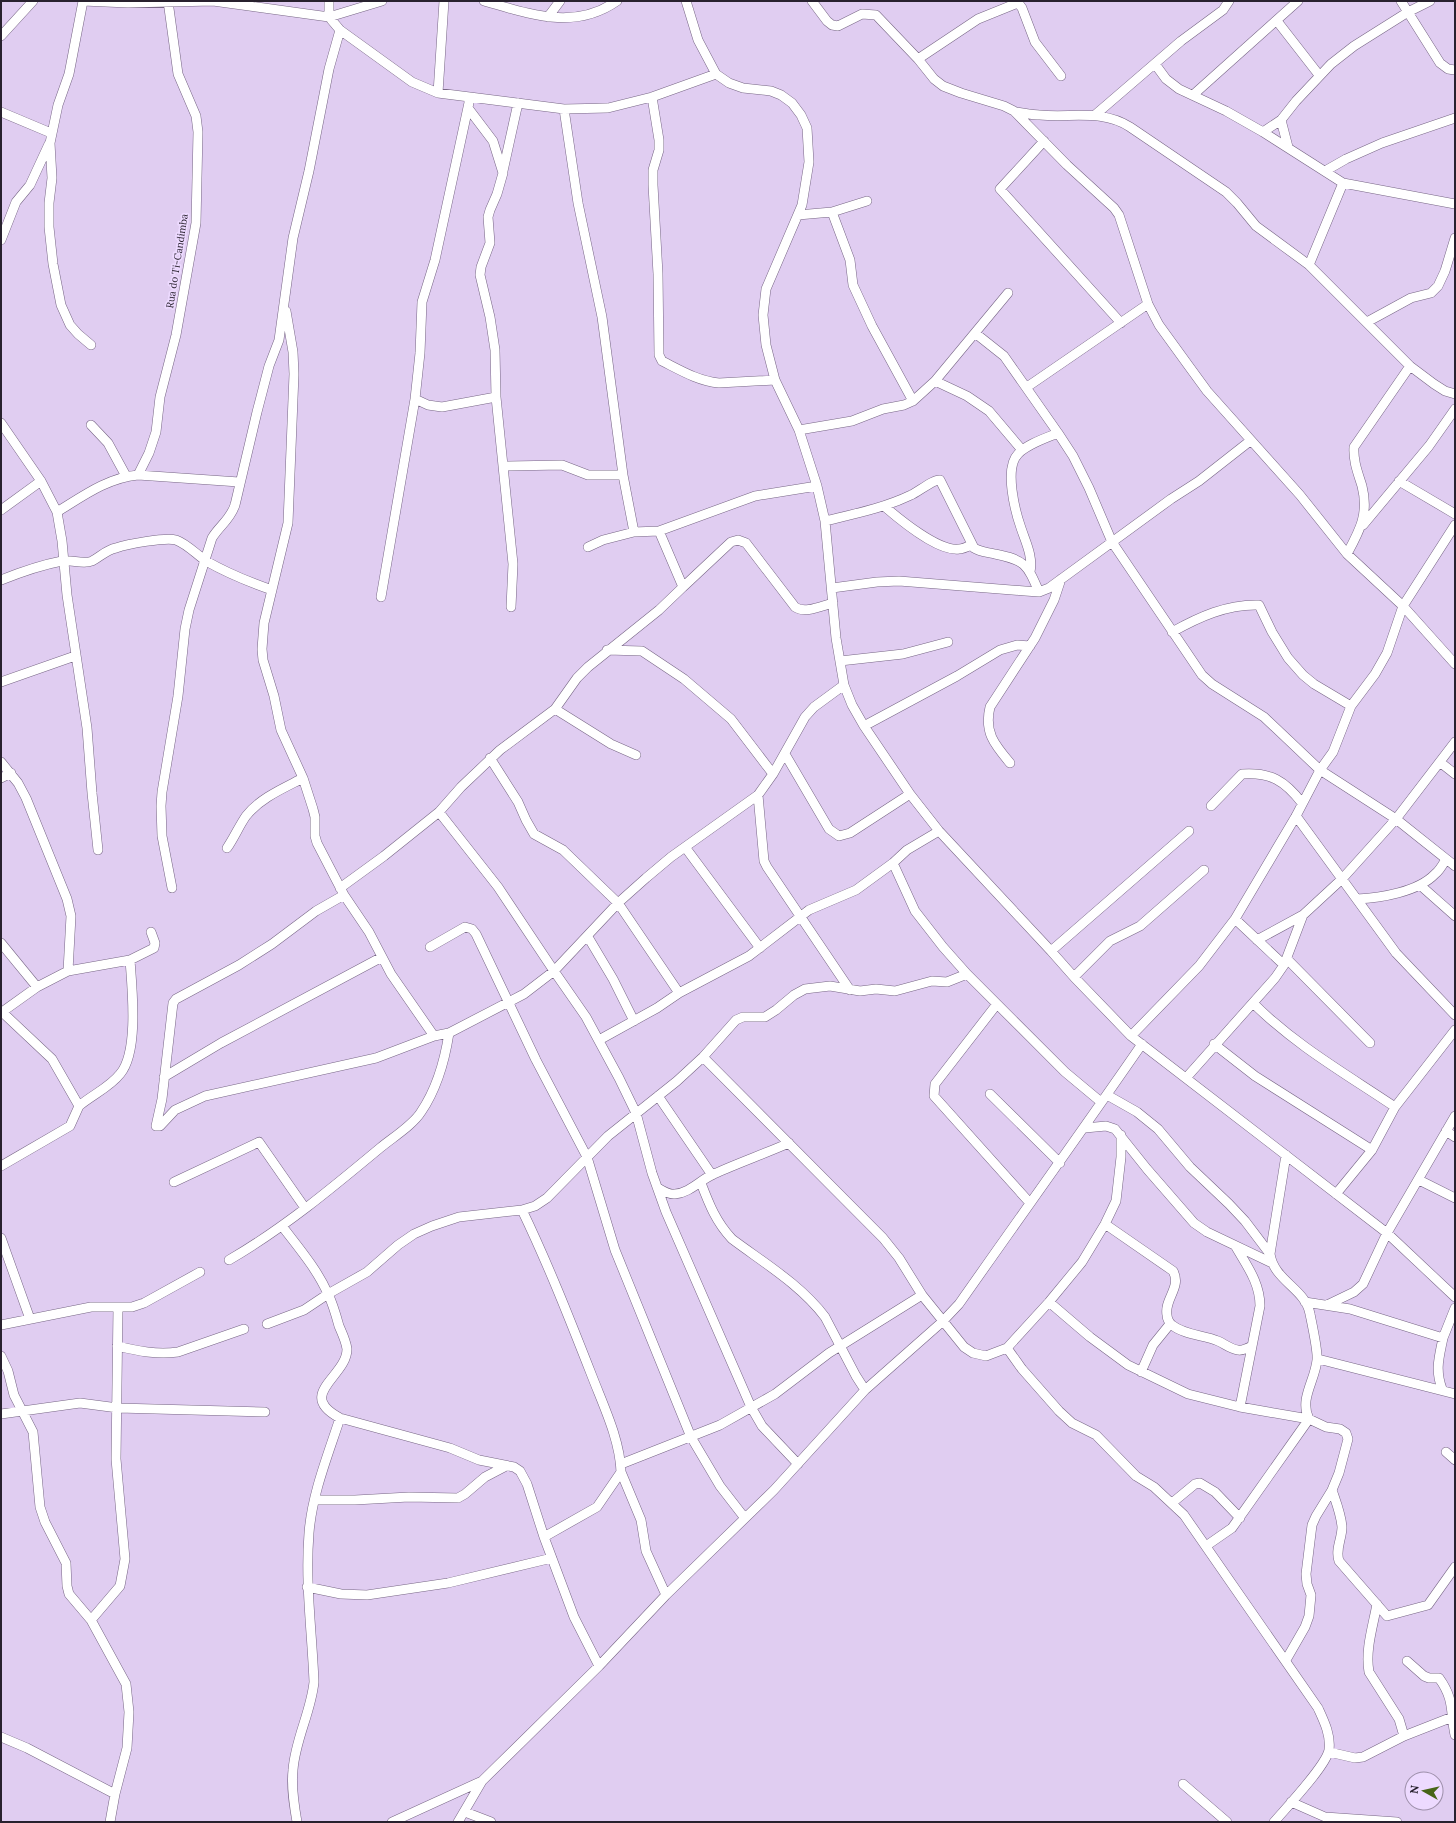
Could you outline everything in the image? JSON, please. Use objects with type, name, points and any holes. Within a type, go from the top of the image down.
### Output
[{"type":"street","points":[[1,36],[33,1]]},
{"type":"street","points":[[1,240],[14,207],[30,185],[50,138],[58,105],[69,74],[83,1],[128,3],[168,1],[222,2],[329,17],[382,1]]},
{"type":"street","name":"Rua do Ti-Candimba","points":[[138,475],[149,453],[156,432],[160,397],[176,335],[196,223],[198,132],[196,116],[178,74],[168,1]]},
{"type":"street","points":[[329,1],[329,17],[340,30],[412,82],[438,92],[470,98],[564,110],[599,109],[652,97],[716,74]]},
{"type":"street","points":[[438,92],[444,1]]},
{"type":"street","points":[[484,1],[537,16],[548,17],[583,16],[606,9],[617,1]]},
{"type":"street","points":[[548,17],[560,1]]},
{"type":"street","points":[[686,1],[698,40],[716,74],[729,84],[743,88],[771,91],[781,95],[792,103],[801,115],[807,128],[809,162],[806,185],[798,215],[766,289],[763,315],[766,345],[775,380],[799,430],[817,486],[825,521],[833,603],[844,685],[852,705],[864,726],[910,794],[939,831],[1074,977],[1131,1036],[1387,1232],[1455,1297]]},
{"type":"street","points":[[812,1],[827,21],[832,25],[838,26],[862,14],[876,15],[918,59],[934,79],[950,90],[1004,106],[1014,111],[1040,115],[1095,115],[1120,121],[1226,192],[1237,202],[1256,226],[1309,265],[1410,366],[1445,391],[1455,394]]},
{"type":"street","points":[[1095,115],[1181,41],[1223,10],[1229,1]]},
{"type":"street","points":[[1192,95],[1298,1]]},
{"type":"street","points":[[1401,1],[1440,63],[1448,69],[1455,70]]},
{"type":"street","points":[[1263,132],[1281,120],[1319,75],[1354,46],[1408,12],[1430,1]]},
{"type":"street","points":[[918,59],[978,19],[1015,4],[1019,4],[1022,8],[1035,42],[1061,76]]},
{"type":"street","points":[[1277,21],[1319,75]]},
{"type":"street","points":[[172,888],[162,836],[162,799],[178,696],[185,629],[189,610],[212,538],[217,530],[232,515],[269,366],[279,340],[293,238],[309,170],[329,69],[340,30]]},
{"type":"street","points":[[1155,64],[1166,78],[1180,89],[1226,111],[1263,132],[1343,183],[1455,204]]},
{"type":"street","points":[[652,97],[659,140],[659,150],[653,170],[658,274],[659,355],[662,360],[698,378],[711,382],[719,383],[775,380]]},
{"type":"street","points":[[381,597],[415,399],[420,353],[422,302],[435,260],[470,98]]},
{"type":"street","points":[[511,607],[512,564],[496,397],[495,350],[490,317],[480,275],[490,243],[488,217],[503,173],[518,103]]},
{"type":"street","points":[[468,108],[493,141],[503,173]]},
{"type":"street","points":[[564,110],[578,203],[602,317],[623,475],[634,532]]},
{"type":"street","points":[[1014,111],[1114,208],[1118,215],[1148,304],[1160,325],[1193,372],[1250,441],[1300,496],[1348,554],[1403,606],[1455,664]]},
{"type":"street","points":[[1,112],[50,138]]},
{"type":"street","points":[[1325,171],[1346,159],[1382,143],[1455,118]]},
{"type":"street","points":[[1281,120],[1288,147]]},
{"type":"street","points":[[50,138],[52,178],[49,203],[49,227],[57,287],[61,305],[70,325],[91,345]]},
{"type":"street","points":[[1044,141],[1000,189],[1121,323]]},
{"type":"street","points":[[1309,265],[1343,183]]},
{"type":"street","points":[[798,215],[832,212],[867,201]]},
{"type":"street","points":[[832,212],[850,260],[854,284],[872,326],[913,401]]},
{"type":"street","points":[[1367,322],[1411,298],[1431,293],[1438,286],[1445,271],[1455,238]]},
{"type":"street","points":[[799,430],[852,422],[882,409],[904,405],[913,401],[935,381],[1008,293]]},
{"type":"street","points":[[284,304],[293,352],[294,374],[288,523],[264,623],[262,649],[263,660],[274,696],[281,730],[303,778],[315,817],[315,836],[342,892],[369,932],[391,974],[434,1036]]},
{"type":"street","points":[[1028,387],[1148,304]]},
{"type":"street","points":[[975,333],[1004,356],[1028,387],[1073,456],[1112,542],[1172,632],[1207,680],[1264,717],[1320,770],[1396,819],[1452,860],[1435,875],[1420,885],[1382,897],[1357,900]]},
{"type":"street","points":[[1362,525],[1364,514],[1362,489],[1354,459],[1354,447],[1410,366]]},
{"type":"street","points":[[935,381],[967,396],[989,411],[1022,450]]},
{"type":"street","points":[[415,399],[428,405],[442,407],[496,397]]},
{"type":"street","points":[[1348,554],[1362,525],[1429,446],[1455,409]]},
{"type":"street","points":[[1,424],[41,481],[57,512],[62,541],[75,656],[88,728],[92,793],[98,850]]},
{"type":"street","points":[[91,425],[108,443],[126,476]]},
{"type":"street","points":[[1030,572],[1031,559],[1017,517],[1011,481],[1014,459],[1022,450],[1058,432]]},
{"type":"street","points":[[832,588],[877,582],[899,581],[1039,592],[1049,588],[1171,499],[1199,481],[1250,441]]},
{"type":"street","points":[[503,466],[562,465],[588,475],[623,475]]},
{"type":"street","points":[[57,512],[111,480],[126,476],[138,475],[239,482]]},
{"type":"street","points":[[825,521],[884,506],[914,494],[935,481],[940,480],[971,545],[979,551],[1012,557],[1025,564],[1039,592]]},
{"type":"street","points":[[1,510],[41,481]]},
{"type":"street","points":[[1399,482],[1455,514]]},
{"type":"street","points":[[588,547],[603,540],[634,532],[659,531],[755,496],[817,486]]},
{"type":"street","points":[[884,506],[902,522],[930,540],[958,550],[971,545]]},
{"type":"street","points":[[1131,1036],[1199,966],[1235,919],[1296,816],[1320,770],[1333,752],[1351,706],[1375,674],[1387,654],[1403,606],[1455,525]]},
{"type":"street","points":[[659,531],[683,587]]},
{"type":"street","points":[[1,580],[25,570],[64,560],[86,562],[92,561],[105,552],[116,548],[167,538],[184,544],[205,560],[235,576],[272,590]]},
{"type":"street","points":[[833,603],[799,610],[791,602],[746,543],[738,540],[731,542],[659,610],[607,650],[578,678],[555,709],[490,758],[439,812],[342,892],[272,944],[239,965],[176,999],[173,1003],[162,1099],[156,1124],[158,1127],[160,1126],[175,1110],[205,1096],[376,1058],[434,1036],[449,1033],[510,1003],[528,992],[554,971],[588,937],[618,903],[671,856],[742,808],[758,795],[773,774],[805,717],[814,707],[844,685]]},
{"type":"street","points":[[1010,762],[993,741],[989,730],[987,718],[990,707],[1044,622],[1054,600],[1061,579]]},
{"type":"street","points":[[1172,632],[1215,611],[1258,604],[1272,632],[1288,658],[1303,675],[1314,684],[1351,706]]},
{"type":"street","points":[[840,661],[903,654],[948,642]]},
{"type":"street","points":[[864,726],[1000,650],[1017,645],[1030,646]]},
{"type":"street","points":[[607,650],[642,651],[684,679],[731,719],[773,774]]},
{"type":"street","points":[[1,682],[75,656]]},
{"type":"street","points":[[555,709],[611,744],[636,755]]},
{"type":"street","points":[[1257,940],[1303,915],[1342,879],[1396,819],[1441,763],[1455,742]]},
{"type":"street","points":[[784,754],[830,829],[834,834],[839,836],[850,833],[910,794]]},
{"type":"street","points":[[490,758],[518,802],[534,834],[563,850],[618,903],[679,993]]},
{"type":"street","points":[[1,762],[11,773],[26,798],[67,899],[71,916],[68,971]]},
{"type":"street","points":[[1441,763],[1455,774]]},
{"type":"street","points":[[1,778],[11,773]]},
{"type":"street","points":[[1211,806],[1242,774],[1252,773],[1275,778],[1284,782],[1302,803]]},
{"type":"street","points":[[227,848],[247,815],[269,796],[303,778]]},
{"type":"street","points":[[758,795],[764,861],[769,873],[850,990]]},
{"type":"street","points":[[439,812],[498,887],[586,1017],[599,1040],[636,1113],[658,1188],[697,1285],[751,1407],[762,1426],[798,1464]]},
{"type":"street","points":[[1296,816],[1396,953],[1455,1015]]},
{"type":"street","points":[[599,1040],[760,948],[799,917],[818,905],[856,890],[893,863],[907,850],[939,831]]},
{"type":"street","points":[[1051,951],[1189,831]]},
{"type":"street","points":[[685,847],[760,948]]},
{"type":"street","points":[[893,863],[915,911],[930,932],[967,974],[997,1004],[1066,1072],[1101,1102]]},
{"type":"street","points":[[1074,977],[1110,940],[1140,926],[1204,870]]},
{"type":"street","points":[[1420,885],[1455,916]]},
{"type":"street","points":[[1186,1078],[1214,1044],[1253,1003],[1285,962],[1303,915]]},
{"type":"street","points":[[1235,919],[1257,940],[1285,962],[1370,1043]]},
{"type":"street","points":[[430,947],[465,926],[472,929],[476,934],[536,1060],[587,1157],[615,1250],[691,1437],[720,1486],[744,1517]]},
{"type":"street","points":[[79,1106],[52,1059],[1,1011],[37,987],[68,971],[130,960],[154,948],[155,943],[151,932]]},
{"type":"street","points":[[588,937],[613,979],[634,1021]]},
{"type":"street","points":[[1,943],[37,987]]},
{"type":"street","points":[[164,1077],[221,1043],[382,957]]},
{"type":"street","points":[[1,1166],[70,1126],[79,1106],[120,1074],[128,1059],[134,1010],[130,960]]},
{"type":"street","points":[[267,1324],[297,1314],[328,1294],[367,1272],[398,1245],[414,1234],[432,1226],[458,1217],[522,1210],[535,1206],[560,1187],[608,1136],[678,1081],[703,1057],[736,1020],[743,1017],[765,1017],[794,995],[805,989],[830,986],[860,991],[876,989],[895,990],[932,980],[947,982],[967,974]]},
{"type":"street","points":[[1253,1003],[1292,1039],[1395,1107]]},
{"type":"street","points":[[997,1004],[935,1084],[934,1096],[1030,1203]]},
{"type":"street","points":[[1336,1194],[1372,1150],[1395,1107],[1455,1030]]},
{"type":"street","points":[[229,1260],[282,1226],[333,1187],[420,1114],[442,1065],[449,1033]]},
{"type":"street","points":[[458,1822],[482,1781],[599,1666],[666,1595],[706,1558],[744,1517],[774,1490],[865,1390],[942,1322],[959,1304],[1085,1128],[1101,1102],[1142,1044]]},
{"type":"street","points":[[1214,1044],[1255,1076],[1372,1150]]},
{"type":"street","points":[[703,1057],[883,1238],[899,1258],[922,1295],[942,1322],[964,1347],[973,1353],[986,1356],[1007,1348],[1049,1302],[1082,1262],[1105,1224],[1117,1195],[1121,1157],[1121,1135]]},
{"type":"street","points":[[990,1094],[1060,1163]]},
{"type":"street","points":[[1107,1095],[1138,1112],[1158,1129],[1190,1168],[1245,1221],[1271,1259],[1275,1270],[1305,1302],[1310,1314],[1318,1359],[1305,1403],[1305,1411],[1310,1419]]},
{"type":"street","points":[[658,1096],[712,1175]]},
{"type":"street","points":[[1327,1305],[1354,1292],[1363,1284],[1387,1232],[1419,1180],[1455,1116]]},
{"type":"street","points":[[1085,1128],[1106,1126],[1112,1127],[1121,1135],[1147,1169],[1194,1222],[1207,1232],[1236,1246],[1271,1259]]},
{"type":"street","points":[[1446,1131],[1455,1137]]},
{"type":"street","points":[[174,1182],[259,1142],[305,1208]]},
{"type":"street","points":[[658,1188],[676,1194],[701,1183],[712,1175],[789,1143]]},
{"type":"street","points":[[1271,1259],[1286,1155]]},
{"type":"street","points":[[1419,1180],[1455,1198]]},
{"type":"street","points":[[701,1183],[712,1210],[725,1231],[732,1239],[809,1297],[825,1317],[865,1390]]},
{"type":"street","points":[[522,1210],[573,1328],[609,1420],[621,1468],[641,1520],[646,1551],[666,1595]]},
{"type":"street","points":[[1105,1224],[1173,1271],[1176,1277],[1175,1285],[1167,1307],[1167,1314],[1170,1324],[1176,1328],[1218,1341],[1231,1349],[1240,1350],[1252,1346]]},
{"type":"street","points":[[282,1226],[309,1262],[328,1294],[347,1349],[342,1364],[328,1384],[322,1400],[324,1407],[329,1412],[340,1418],[450,1448],[486,1463],[514,1467],[524,1477],[544,1537],[574,1617],[599,1666]]},
{"type":"street","points":[[1,1238],[30,1319]]},
{"type":"street","points":[[1236,1246],[1257,1283],[1260,1295],[1260,1306],[1240,1407]]},
{"type":"street","points":[[1,1325],[91,1307],[132,1307],[144,1303],[200,1272]]},
{"type":"street","points":[[544,1537],[596,1507],[621,1468],[715,1428],[787,1386],[829,1353],[922,1295]]},
{"type":"street","points":[[1049,1302],[1090,1337],[1128,1365],[1188,1394],[1240,1407],[1310,1419],[1326,1427],[1340,1429],[1346,1433],[1348,1439],[1339,1473],[1332,1490],[1312,1525],[1306,1574],[1307,1584],[1311,1595],[1310,1616],[1286,1660]]},
{"type":"street","points":[[1305,1302],[1350,1310],[1443,1338]]},
{"type":"street","points":[[91,1620],[120,1586],[125,1559],[116,1459],[118,1408],[118,1308]]},
{"type":"street","points":[[1442,1389],[1438,1376],[1438,1363],[1443,1338],[1455,1308]]},
{"type":"street","points":[[1141,1372],[1153,1344],[1170,1324]]},
{"type":"street","points":[[117,1346],[144,1352],[178,1352],[244,1329]]},
{"type":"street","points":[[1007,1348],[1022,1369],[1059,1411],[1072,1423],[1096,1435],[1136,1476],[1184,1514],[1245,1605],[1286,1660],[1318,1708],[1328,1729],[1328,1752],[1311,1779],[1274,1822]]},
{"type":"street","points":[[1,1356],[8,1372],[14,1395],[33,1432],[40,1506],[45,1522],[64,1558],[69,1594],[91,1620],[126,1684],[129,1718],[127,1748],[115,1794],[110,1822]]},
{"type":"street","points":[[1318,1359],[1442,1389],[1455,1394]]},
{"type":"street","points":[[1,1414],[71,1403],[118,1408],[266,1412]]},
{"type":"street","points":[[297,1822],[292,1790],[293,1768],[297,1749],[313,1696],[314,1682],[307,1587],[309,1532],[315,1500],[340,1418]]},
{"type":"street","points":[[1206,1546],[1232,1528],[1271,1471],[1310,1419]]},
{"type":"street","points":[[1446,1452],[1455,1460]]},
{"type":"street","points":[[315,1500],[354,1500],[409,1497],[458,1498],[485,1477],[506,1466]]},
{"type":"street","points":[[1172,1503],[1196,1484],[1200,1483],[1215,1492],[1240,1518]]},
{"type":"street","points":[[1332,1490],[1341,1519],[1341,1536],[1337,1555],[1340,1561],[1387,1616],[1428,1605],[1455,1567]]},
{"type":"street","points":[[307,1587],[342,1594],[367,1595],[448,1583],[552,1558]]},
{"type":"street","points":[[1377,1604],[1368,1651],[1369,1672],[1399,1719],[1404,1736]]},
{"type":"street","points":[[1407,1662],[1424,1676],[1439,1678],[1450,1698],[1454,1716],[1455,1735]]},
{"type":"street","points":[[1328,1752],[1355,1758],[1363,1757],[1404,1736],[1454,1716]]},
{"type":"street","points":[[1,1737],[27,1748],[115,1794]]},
{"type":"street","points":[[392,1822],[482,1781]]},
{"type":"street","points":[[1183,1784],[1227,1822]]},
{"type":"street","points":[[1291,1802],[1325,1817],[1397,1822]]},
{"type":"street","points":[[465,1812],[491,1822]]}]
